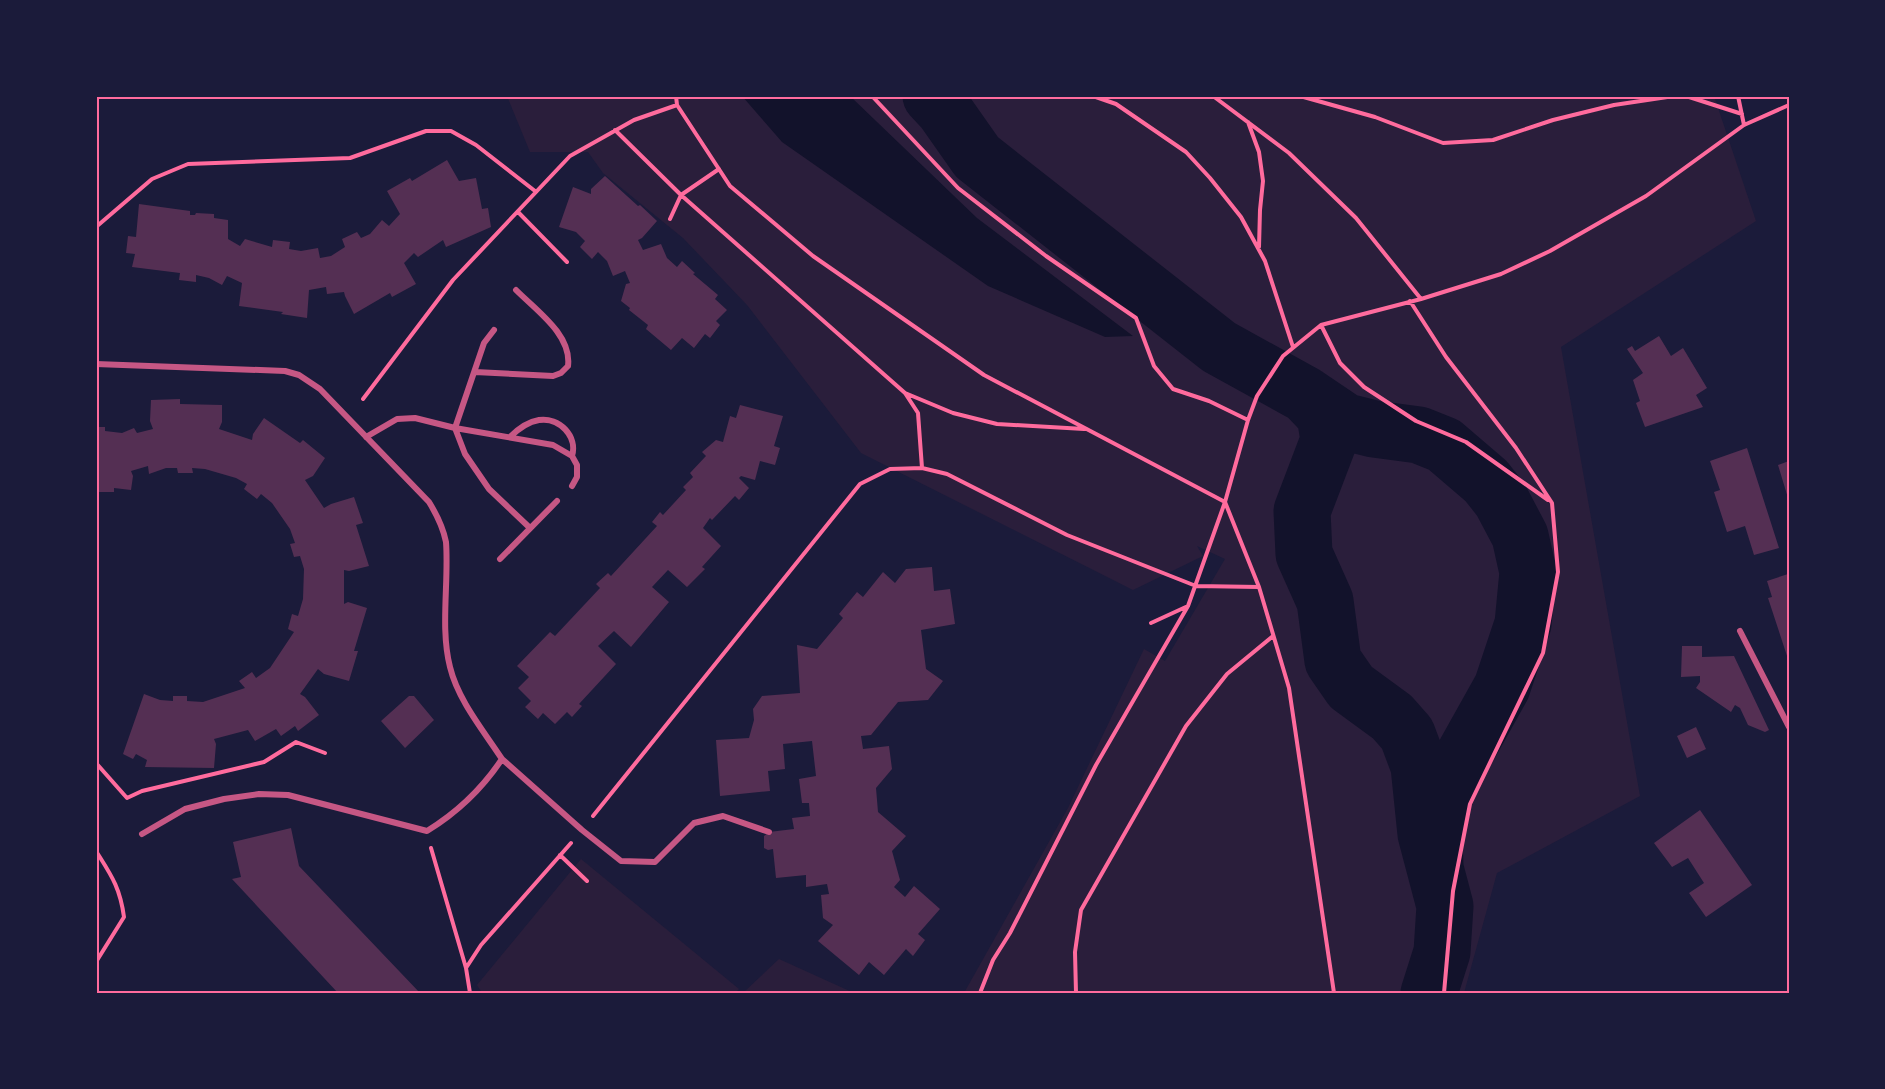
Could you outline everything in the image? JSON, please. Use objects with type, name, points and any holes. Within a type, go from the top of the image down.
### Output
[{"type":"street","points":[[475,372],[553,376],[561,373],[568,366],[567,346],[561,335],[516,290]]},
{"type":"street","points":[[494,330],[484,343],[454,428],[465,454],[489,489],[530,528]]},
{"type":"street","points":[[96,364],[285,371],[299,375],[320,389],[429,502],[444,529],[447,557],[446,643],[450,666],[465,703],[502,759],[582,830],[621,861],[655,862],[694,823],[723,816],[769,832]]},
{"type":"street","points":[[366,437],[397,419],[415,418],[454,428],[553,445],[572,456]]},
{"type":"street","points":[[510,437],[520,428],[542,419],[555,421],[567,430],[572,440],[574,448],[572,456],[578,471],[573,486]]},
{"type":"street","points":[[500,559],[557,501]]},
{"type":"street","points":[[1740,631],[1789,727]]},
{"type":"street","points":[[142,834],[185,809],[224,799],[260,794],[288,795],[426,831],[451,816],[489,778],[502,759]]},
{"type":"path","points":[[676,96],[677,105],[730,186],[813,256],[984,375],[1225,502],[1259,587],[1289,688],[1334,993]]},
{"type":"path","points":[[872,96],[958,188],[1046,256],[1136,318],[1154,366],[1173,389],[1209,401],[1248,420]]},
{"type":"path","points":[[1093,96],[1116,104],[1186,152],[1210,178],[1241,217],[1259,250],[1279,301],[1293,347]]},
{"type":"path","points":[[1213,96],[1289,153],[1356,218],[1421,299]]},
{"type":"path","points":[[1299,96],[1375,117],[1443,143],[1493,140],[1552,120],[1614,105],[1674,96]]},
{"type":"path","points":[[1686,96],[1742,114]]},
{"type":"path","points":[[1738,96],[1744,125]]},
{"type":"path","points":[[363,399],[453,280],[570,156],[634,120],[677,105]]},
{"type":"path","points":[[980,992],[993,960],[1010,933],[1096,765],[1188,606],[1225,502],[1257,396],[1283,356],[1321,325],[1421,299],[1501,274],[1550,251],[1646,196],[1744,125],[1789,105]]},
{"type":"path","points":[[1248,121],[1258,152],[1263,181],[1259,250]]},
{"type":"path","points":[[615,130],[681,195],[904,393],[918,413],[922,468]]},
{"type":"path","points":[[96,226],[152,179],[188,164],[350,158],[426,131],[452,131],[477,145],[535,191]]},
{"type":"path","points":[[670,219],[681,195],[719,169]]},
{"type":"path","points":[[518,212],[567,262]]},
{"type":"path","points":[[1410,301],[1446,357],[1516,448],[1552,503],[1558,572],[1543,653],[1470,804],[1453,891],[1444,993]]},
{"type":"path","points":[[1321,325],[1340,363],[1364,387],[1416,421],[1466,442],[1552,503]]},
{"type":"path","points":[[904,393],[953,413],[997,424],[1086,429]]},
{"type":"path","points":[[466,968],[481,945],[582,830],[860,484],[890,469],[922,468],[948,474],[1067,535],[1196,586],[1259,587]]},
{"type":"path","points":[[1151,623],[1188,606]]},
{"type":"path","points":[[1076,993],[1075,952],[1081,910],[1186,726],[1227,674],[1273,636]]},
{"type":"path","points":[[96,763],[128,798],[142,792],[264,762],[296,742],[325,753]]},
{"type":"path","points":[[426,831],[466,968],[470,993]]},
{"type":"path","points":[[96,851],[112,874],[122,899],[124,917],[96,962]]},
{"type":"path","points":[[560,855],[587,881]]},
{"type":"shaded area","points":[[507,96],[1714,96],[1756,221],[1561,347],[1640,796],[1497,873],[1464,993],[964,993],[1068,808],[1144,649],[1165,661],[1225,559],[1197,546],[1203,556],[1133,590],[861,453],[747,305],[683,238],[603,173],[588,152],[530,152]]},
{"type":"shaded area","points":[[742,96],[850,96],[977,218],[1133,336],[1105,337],[988,286],[782,142]]},
{"type":"shaded area","points":[[581,859],[739,989],[735,993],[482,993],[477,985]]},
{"type":"shaded area","points":[[779,959],[854,993],[743,993]]},
{"type":"building","points":[[447,160],[459,181],[476,178],[482,209],[488,208],[491,227],[446,247],[443,240],[418,257],[414,253],[404,263],[416,284],[392,297],[390,293],[354,314],[344,292],[327,294],[326,287],[309,290],[307,318],[239,306],[242,283],[227,276],[222,285],[209,278],[196,275],[196,282],[179,280],[180,273],[132,267],[135,254],[126,253],[128,236],[136,237],[139,204],[190,211],[190,215],[214,214],[214,218],[228,220],[228,239],[240,246],[245,239],[272,247],[273,240],[290,242],[289,249],[301,251],[318,248],[320,258],[331,256],[345,247],[342,239],[357,232],[361,238],[370,234],[382,220],[389,226],[400,214],[387,191],[410,178],[412,181]]},
{"type":"building","points":[[605,176],[657,221],[638,240],[643,250],[661,244],[667,258],[677,267],[682,261],[695,273],[693,274],[718,295],[715,299],[727,310],[716,321],[720,325],[710,338],[705,334],[694,348],[682,338],[671,350],[646,329],[648,325],[621,301],[626,284],[630,283],[625,271],[613,276],[607,261],[598,252],[592,259],[580,247],[585,241],[576,232],[559,227],[573,187],[591,194],[591,189]]},
{"type":"building","points":[[1659,336],[1671,356],[1683,348],[1707,388],[1696,395],[1703,407],[1645,427],[1636,403],[1640,401],[1633,380],[1643,373],[1627,349],[1632,346],[1635,351]]},
{"type":"building","points":[[180,399],[180,404],[222,405],[222,422],[219,429],[252,440],[253,434],[264,418],[300,443],[303,440],[325,458],[313,476],[305,480],[324,508],[354,497],[363,523],[356,525],[369,566],[344,570],[344,604],[348,602],[367,608],[354,651],[358,651],[349,681],[324,674],[318,669],[300,694],[319,715],[298,731],[295,726],[281,736],[276,729],[255,741],[248,730],[214,739],[216,744],[214,768],[145,767],[147,760],[136,754],[133,759],[123,754],[144,694],[160,700],[173,701],[173,696],[187,696],[187,701],[203,702],[245,688],[239,681],[252,672],[256,678],[270,668],[294,632],[288,629],[292,614],[298,616],[303,599],[304,569],[300,556],[294,557],[290,544],[295,543],[290,529],[272,503],[261,494],[257,499],[244,489],[247,484],[236,478],[205,469],[192,468],[193,473],[178,473],[177,468],[166,468],[149,474],[148,466],[131,471],[133,476],[131,490],[114,488],[114,492],[96,492],[96,427],[105,427],[105,431],[122,433],[134,428],[137,433],[153,429],[150,421],[151,400]]},
{"type":"building","points":[[740,405],[783,416],[774,446],[780,448],[775,465],[760,461],[755,480],[741,476],[739,478],[749,488],[739,500],[735,496],[712,520],[710,518],[703,528],[721,546],[702,567],[705,569],[687,587],[668,570],[652,587],[669,602],[631,647],[614,631],[598,646],[616,664],[579,704],[582,706],[572,717],[567,712],[555,724],[543,713],[538,719],[525,707],[531,701],[518,688],[529,677],[517,666],[550,632],[555,636],[600,588],[596,584],[608,573],[611,576],[657,526],[652,522],[660,512],[663,515],[686,490],[683,487],[693,477],[690,473],[706,456],[702,452],[716,440],[723,442],[730,416],[736,418]]},
{"type":"building","points":[[1747,448],[1779,548],[1754,555],[1745,526],[1727,532],[1714,492],[1720,490],[1710,461]]},
{"type":"building","points":[[1789,461],[1789,498],[1788,498],[1778,465]]},
{"type":"building","points":[[932,567],[934,591],[950,589],[955,624],[921,630],[926,669],[943,681],[928,700],[898,702],[871,735],[861,736],[863,749],[889,746],[892,769],[876,788],[878,812],[906,836],[892,851],[900,880],[894,887],[905,897],[914,886],[940,909],[918,934],[925,940],[913,956],[906,949],[884,975],[869,962],[859,975],[818,941],[833,925],[823,918],[821,895],[829,894],[827,884],[806,887],[806,875],[776,878],[773,849],[764,848],[764,836],[769,832],[794,829],[792,818],[810,816],[809,803],[802,803],[799,779],[816,776],[812,741],[783,744],[785,769],[768,771],[770,791],[720,796],[716,740],[749,738],[754,720],[753,709],[762,696],[800,693],[797,645],[817,649],[843,618],[839,614],[857,592],[863,597],[883,572],[895,583],[906,569]]},
{"type":"building","points":[[1788,574],[1789,662],[1768,598],[1772,597],[1767,581]]},
{"type":"building","points":[[1682,646],[1702,646],[1702,657],[1734,656],[1769,730],[1765,732],[1748,725],[1740,708],[1735,705],[1731,712],[1696,688],[1700,682],[1700,676],[1681,677]]},
{"type":"building","points":[[409,696],[414,696],[434,720],[405,748],[381,721]]},
{"type":"building","points":[[1696,727],[1706,749],[1687,758],[1677,736]]},
{"type":"building","points":[[1700,810],[1752,885],[1706,917],[1689,893],[1704,883],[1688,858],[1672,867],[1654,843]]},
{"type":"building","points":[[291,828],[299,866],[420,993],[338,993],[232,879],[241,877],[233,842]]},
{"type":"waterway","points":[[931,96],[944,110],[977,157],[1219,347],[1306,395],[1346,422],[1374,429],[1419,435],[1444,445],[1486,481],[1501,500],[1520,536],[1528,572],[1523,624],[1502,687],[1441,796],[1434,836],[1435,866]]},
{"type":"waterway","points":[[1306,395],[1325,415],[1329,440],[1302,511],[1304,554],[1325,601],[1333,661],[1351,687],[1392,717],[1407,734],[1419,766],[1426,834],[1445,906],[1442,952],[1429,993]]}]
